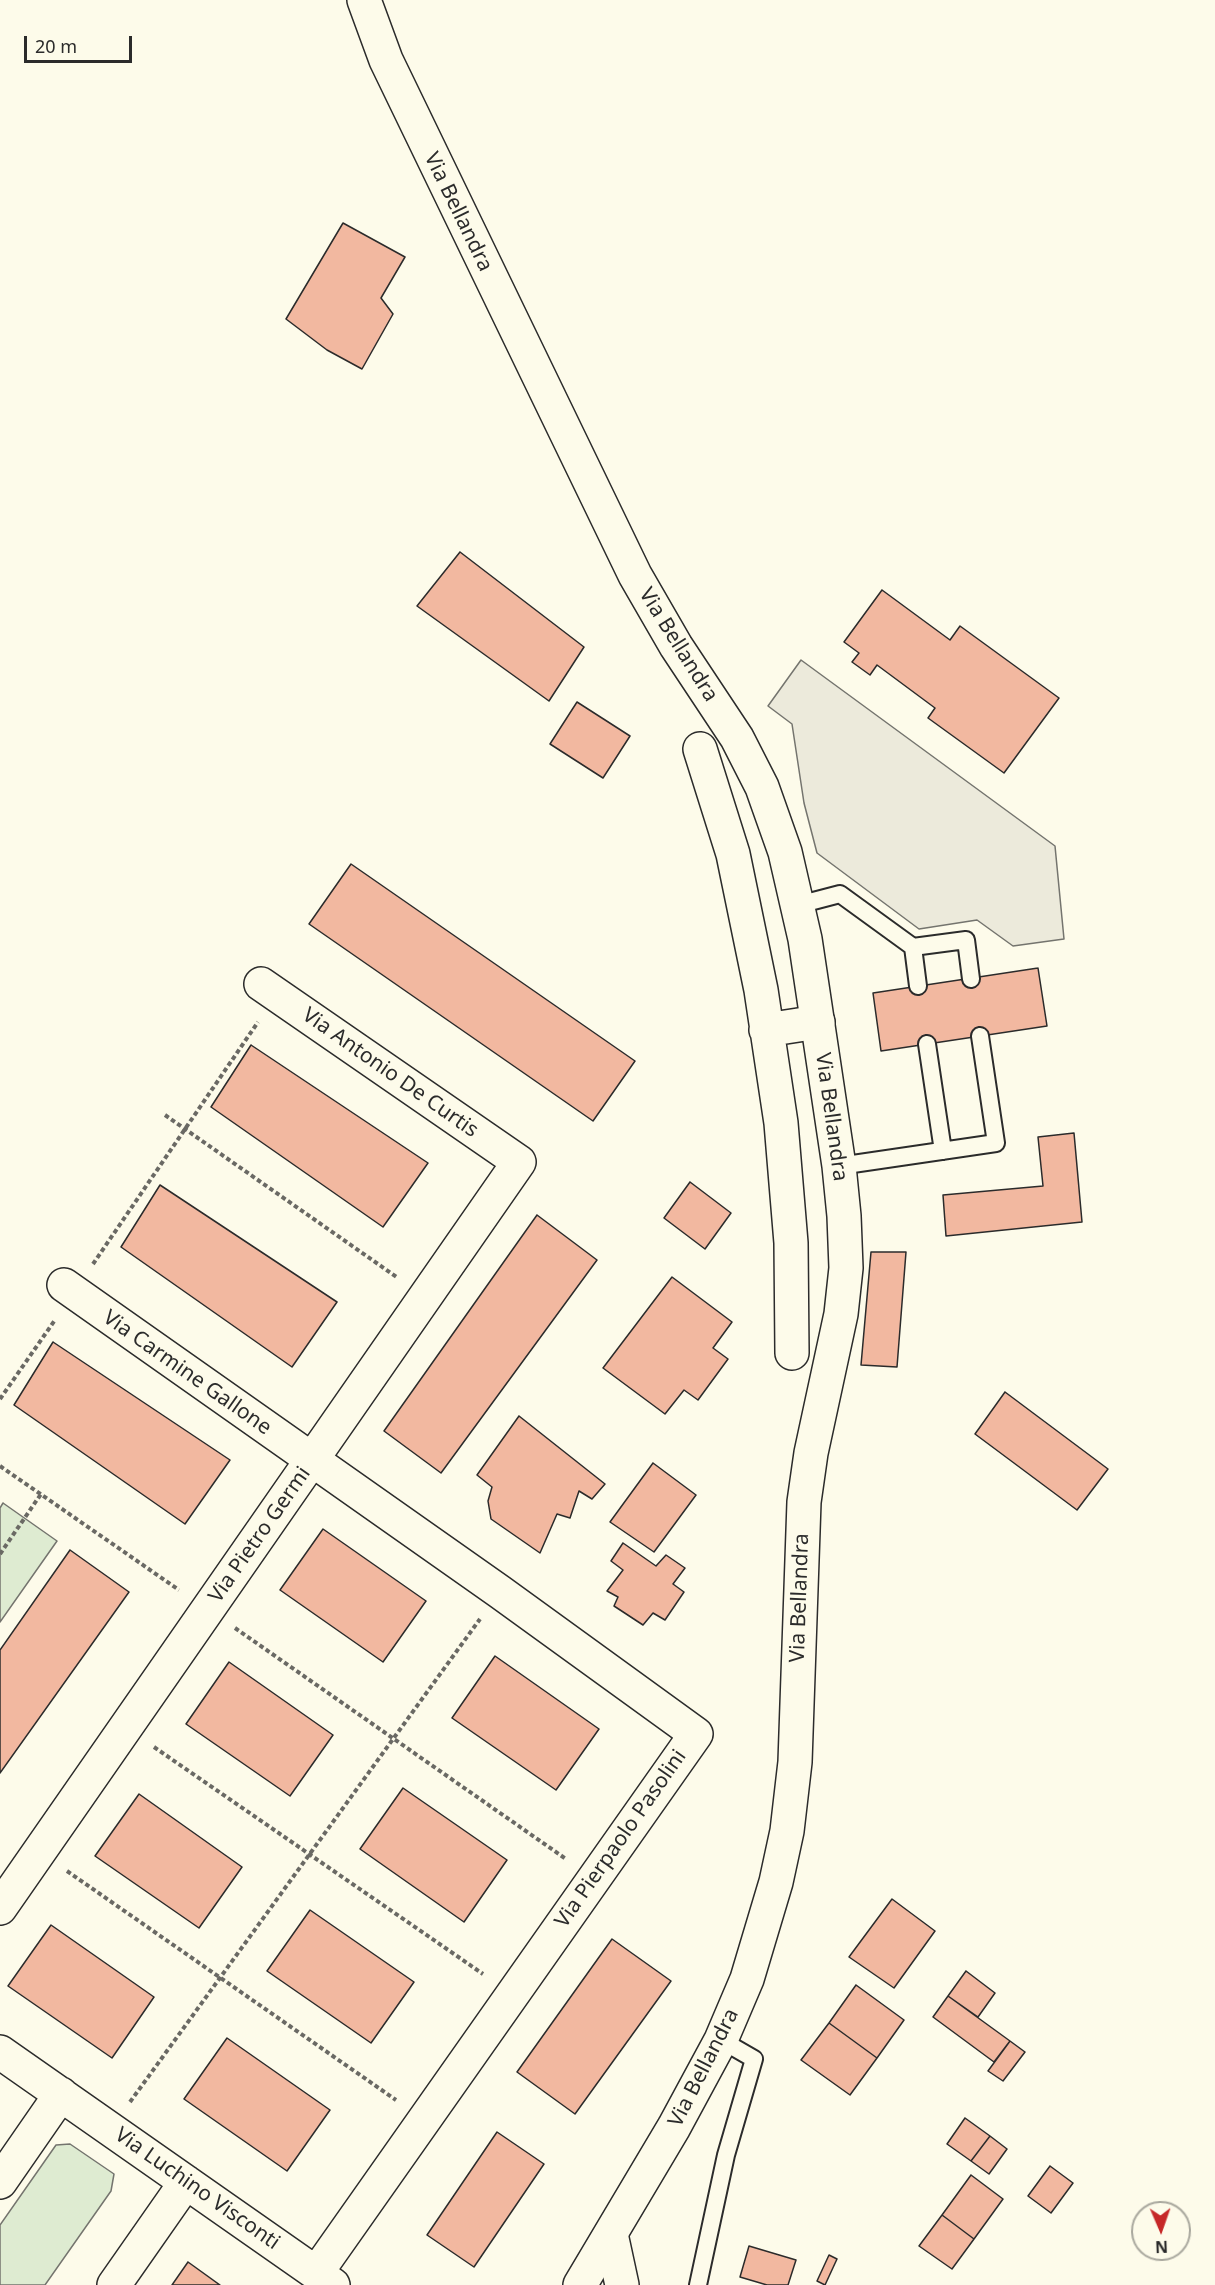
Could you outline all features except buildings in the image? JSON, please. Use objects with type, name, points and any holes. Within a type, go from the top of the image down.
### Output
[{"type":"street","name":"Via Bellandra","points":[[364,0],[386,60],[635,575],[676,646],[737,738],[762,787],[785,852],[798,905],[839,1166],[846,1268],[838,1329],[813,1444],[804,1502],[797,1717],[788,1823],[782,1858],[764,1930],[747,1979],[721,2040],[674,2127],[580,2285]]},
{"type":"street","points":[[700,748],[727,830],[761,990],[781,1123],[791,1243],[792,1353]]},
{"type":"street","name":"Via Antonio De Curtis","points":[[269,989],[519,1162]]},
{"type":"street","points":[[766,1030],[818,1022]]},
{"type":"street","name":"Via Pietro Germi","points":[[0,1908],[519,1162]]},
{"type":"street","name":"Via Carmine Gallone","points":[[69,1289],[311,1461]]},
{"type":"street","name":"Via Pierpaolo Pasolini","points":[[311,1461],[500,1592],[696,1734],[424,2119],[325,2278]]},
{"type":"street","name":"Via Luchino Visconti","points":[[0,2052],[325,2278]]},
{"type":"street","points":[[0,2182],[61,2094]]},
{"type":"street","points":[[114,2285],[186,2182]]},
{"type":"street","points":[[611,2234],[622,2285]]},
{"type":"lane","points":[[798,905],[840,894],[913,947],[966,940],[971,979]]},
{"type":"lane","points":[[913,947],[918,986]]},
{"type":"lane","points":[[839,1166],[996,1143],[980,1036]]},
{"type":"lane","points":[[927,1044],[943,1151]]},
{"type":"lane","points":[[698,2285],[726,2155],[754,2060],[721,2040]]},
{"type":"path","points":[[0,1399],[69,1289],[184,1128],[269,989]]},
{"type":"path","points":[[165,1115],[425,1297]]},
{"type":"path","points":[[0,1466],[593,1878]]},
{"type":"path","points":[[0,1554],[41,1494]]},
{"type":"path","points":[[125,2109],[500,1592]]},
{"type":"path","points":[[126,1727],[512,1994]]},
{"type":"path","points":[[39,1852],[424,2119]]},
{"type":"green space","points":[[3,1503],[57,1541],[0,1622],[0,1508]]},
{"type":"green space","points":[[70,2144],[114,2174],[111,2191],[45,2285],[0,2285],[0,2225],[56,2145]]},
{"type":"shaded area","points":[[801,660],[1055,846],[1064,939],[1013,946],[977,920],[919,929],[817,853],[804,803],[792,724],[768,706]]}]
